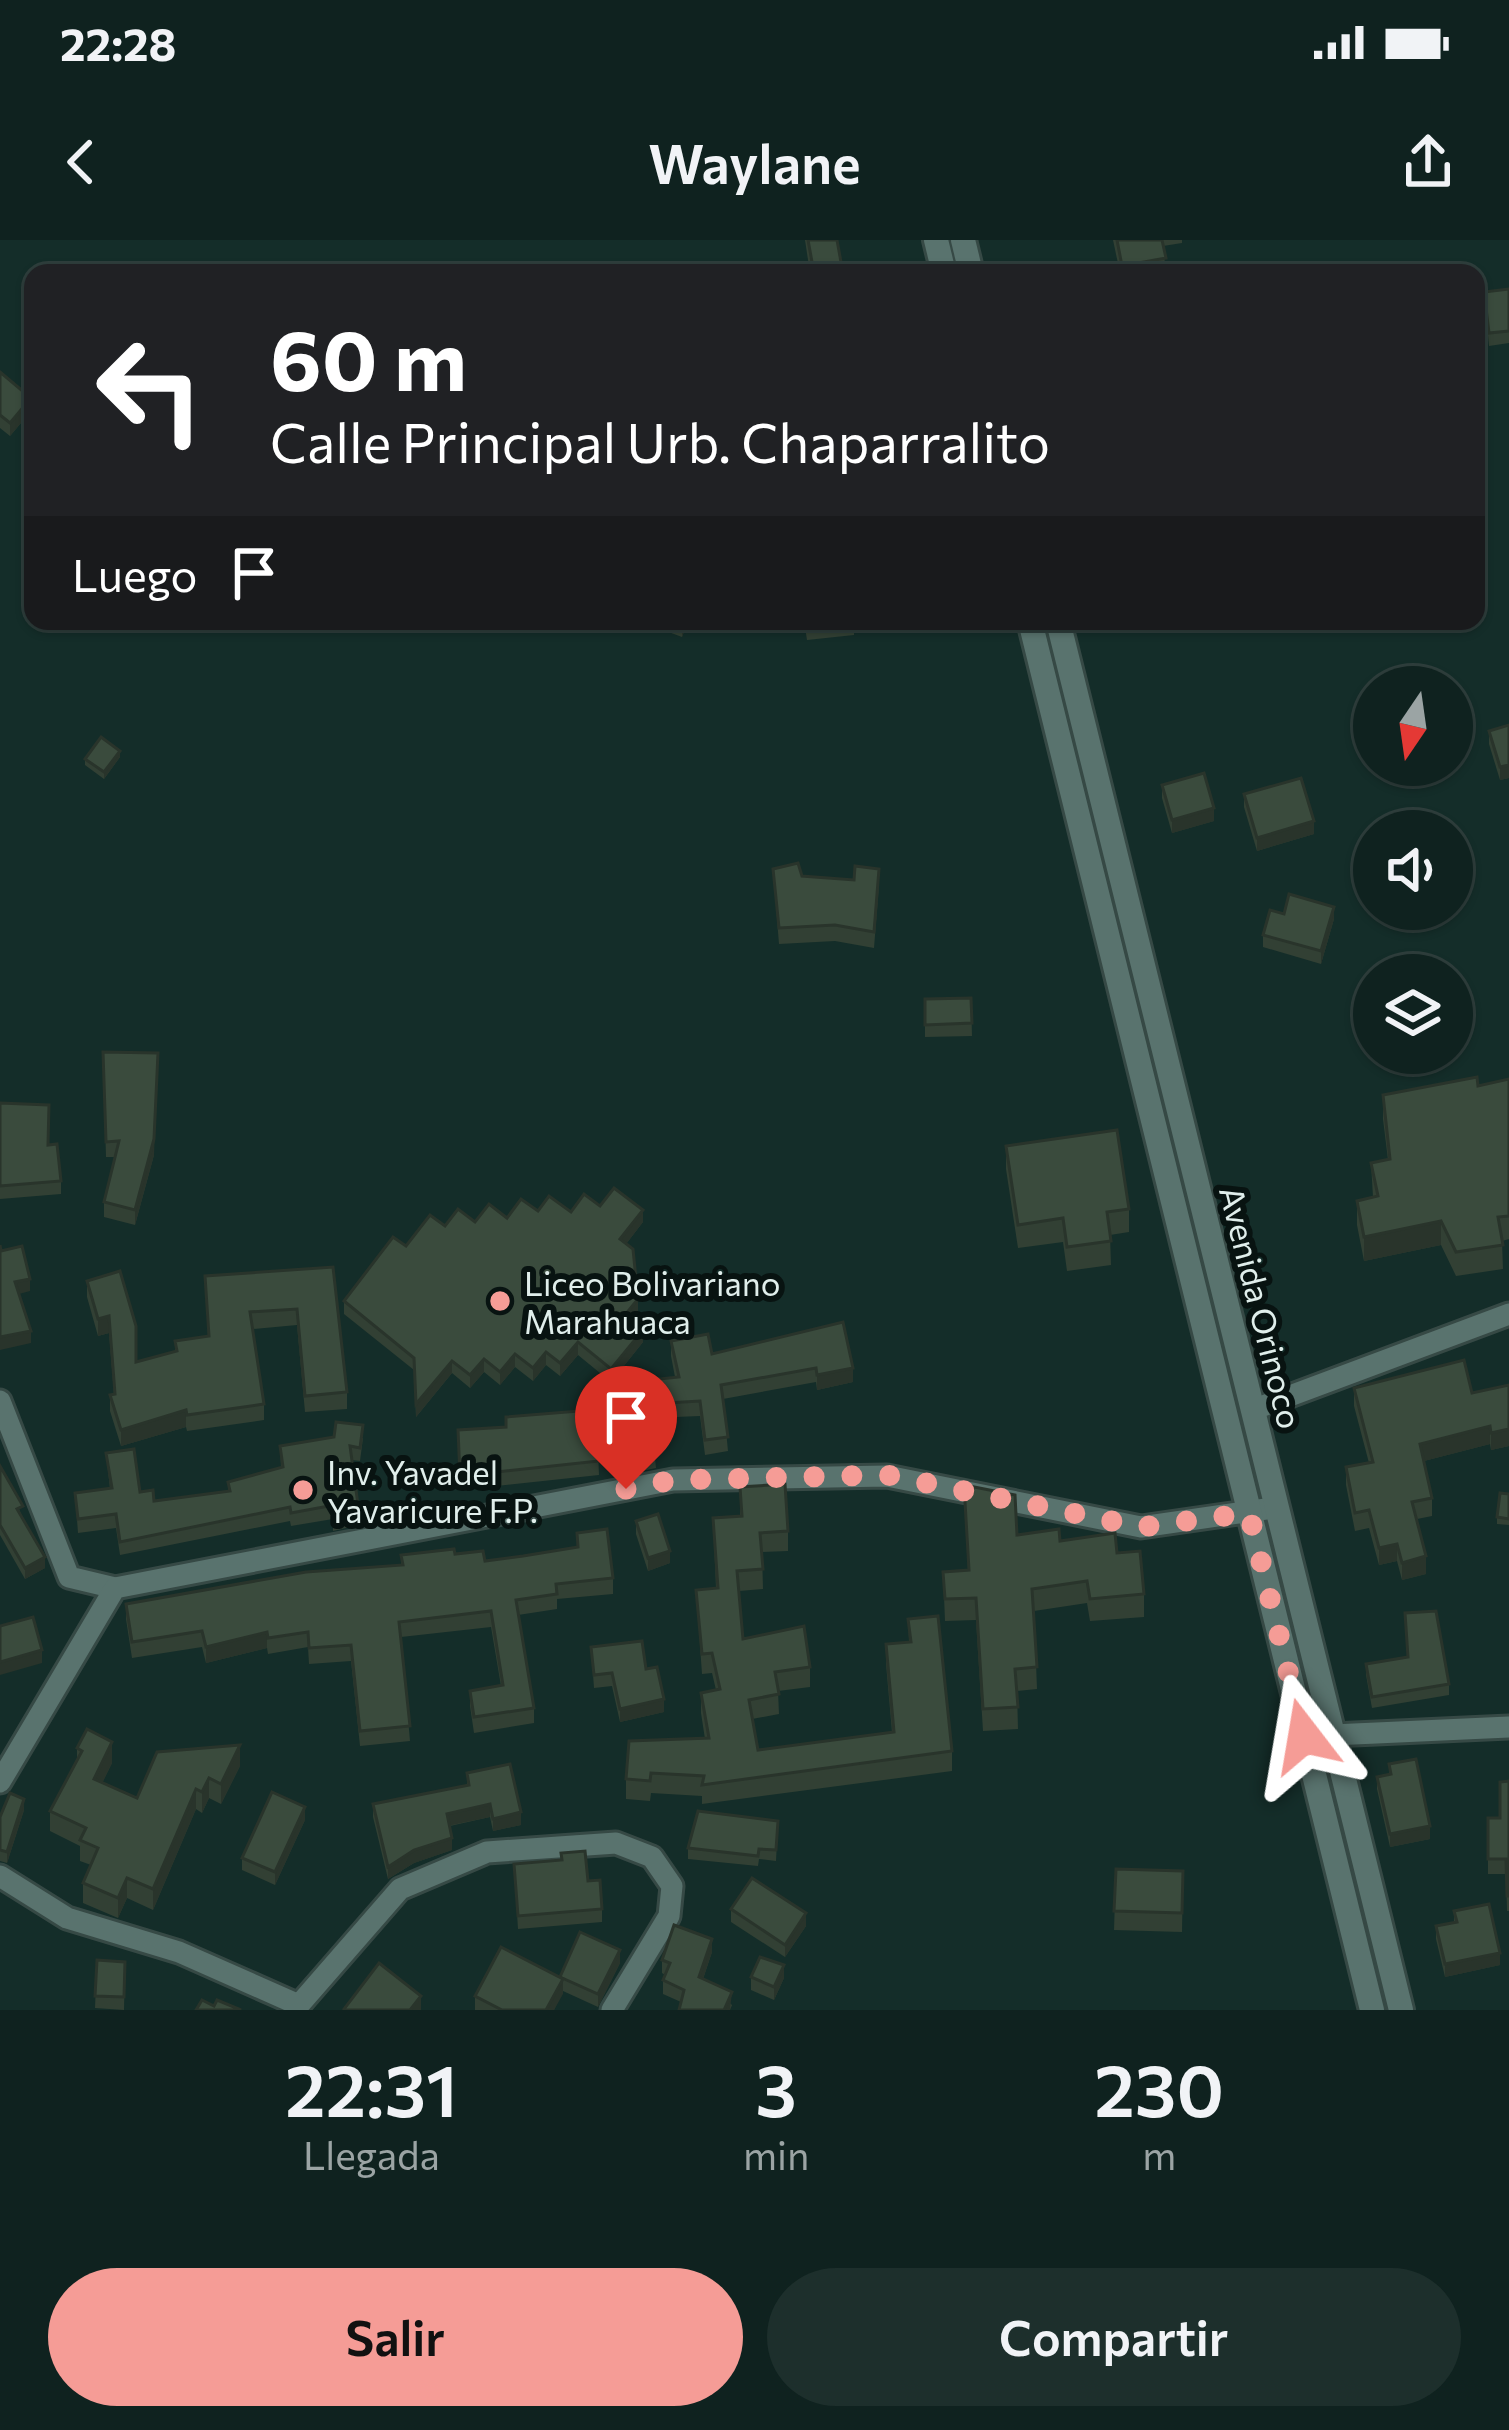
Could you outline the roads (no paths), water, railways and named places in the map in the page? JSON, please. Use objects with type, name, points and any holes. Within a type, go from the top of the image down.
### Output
[{"type":"street","name":"Avenida Orinoco","points":[[1032,630],[1372,2010]]},
{"type":"street","name":"Avenida Orinoco","points":[[1060,630],[1400,2010]]},
{"type":"street","points":[[1255,1409],[1509,1314]]},
{"type":"street","points":[[0,1401],[69,1577],[116,1588],[673,1480],[887,1475],[1141,1527],[1278,1505]]},
{"type":"street","points":[[0,1782],[116,1588]]},
{"type":"street","points":[[1332,1735],[1509,1727]]},
{"type":"street","points":[[0,1876],[67,1918],[178,1952],[299,2005],[400,1888],[487,1852],[616,1843],[652,1858],[672,1886],[669,1916],[612,2010]]},
{"type":"place","name":"Liceo Bolivariano Marahuaca","points":[[500,1301]]},
{"type":"place","name":"Inv. Yavadel Yavaricure F.P.","points":[[303,1490]]}]
